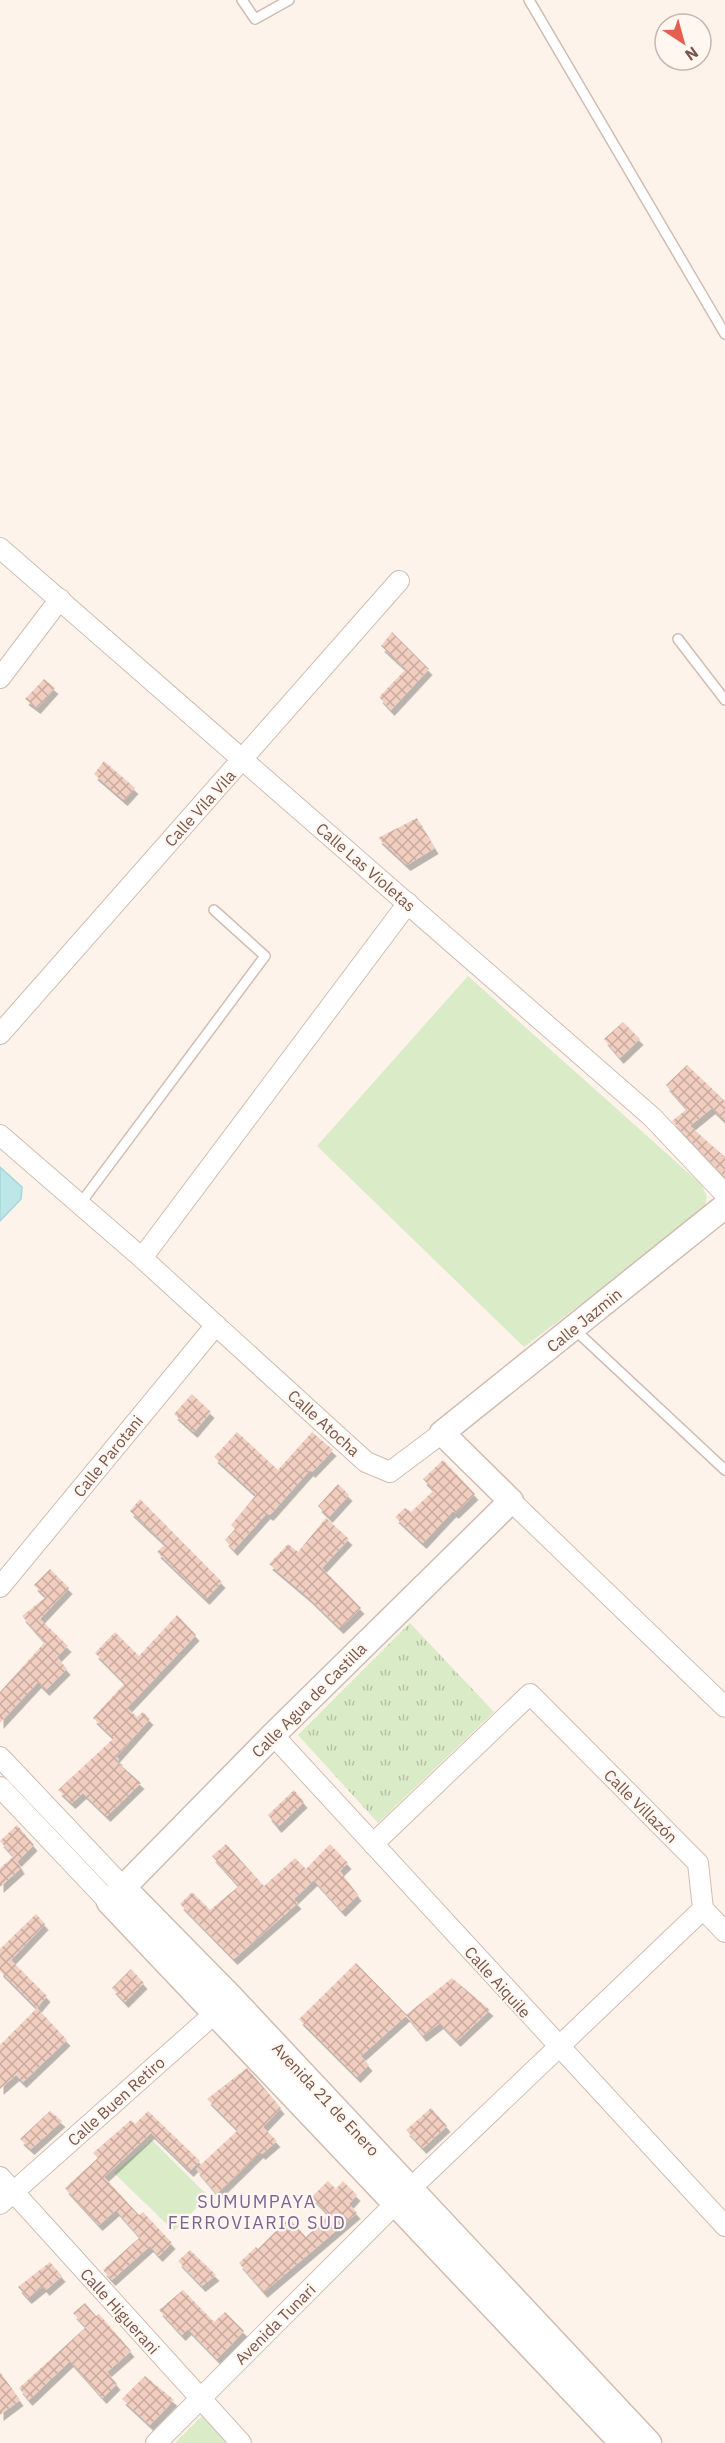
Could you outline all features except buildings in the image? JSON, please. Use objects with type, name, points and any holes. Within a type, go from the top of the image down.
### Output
[{"type":"street","name":"Calle Las Violetas","points":[[0,548],[652,1117],[725,1194]]},
{"type":"street","name":"Calle Vila Vila","points":[[0,1034],[399,581]]},
{"type":"street","points":[[0,678],[60,599]]},
{"type":"street","points":[[142,1258],[408,903]]},
{"type":"street","name":"Calle Atocha","points":[[0,1135],[142,1258],[366,1462],[390,1472],[442,1433]]},
{"type":"street","name":"Calle Jazmin","points":[[442,1433],[725,1206]]},
{"type":"street","name":"Calle Parotani","points":[[0,1587],[216,1325]]},
{"type":"street","points":[[442,1433],[725,1707]]},
{"type":"street","name":"Calle Agua de Castilla","points":[[116,1895],[273,1735],[511,1501]]},
{"type":"street","name":"Calle Villazón","points":[[373,1844],[530,1694],[698,1863],[703,1909]]},
{"type":"street","name":"Calle Aiquile","points":[[273,1735],[558,2048],[725,2226]]},
{"type":"street","name":"Avenida 21 de Enero","points":[[0,1757],[116,1895]]},
{"type":"street","name":"Avenida 21 de Enero","points":[[0,1787],[116,1895],[224,2005],[566,2369],[650,2443]]},
{"type":"street","points":[[703,1909],[725,1932]]},
{"type":"street","name":"Avenida Tunari","points":[[156,2443],[402,2197],[703,1909]]},
{"type":"street","name":"Calle Buen Retiro","points":[[7,2198],[224,2005]]},
{"type":"street","name":"Calle Higuerani","points":[[0,2177],[7,2198],[241,2443]]},
{"type":"street","name":"Avenida 21 de Enero","points":[[566,2369],[622,2443]]},
{"type":"lane","points":[[242,0],[255,19],[289,0]]},
{"type":"lane","points":[[529,0],[725,334]]},
{"type":"lane","points":[[678,639],[725,700]]},
{"type":"lane","points":[[80,1204],[265,956],[214,910]]},
{"type":"lane","points":[[573,1328],[725,1470]]},
{"type":"green space","points":[[468,976],[702,1185],[707,1197],[703,1212],[524,1347],[317,1146]]},
{"type":"green space","points":[[410,1623],[494,1712],[378,1823],[298,1735]]},
{"type":"green space","points":[[152,2140],[208,2196],[174,2231],[114,2173]]},
{"type":"green space","points":[[202,2416],[228,2443],[175,2443]]},
{"type":"water","points":[[0,1167],[22,1187],[21,1199],[0,1221]]},
{"type":"district","name":"SUMUMPAYA FERROVIARIO SUD","points":[[257,2212]]}]
